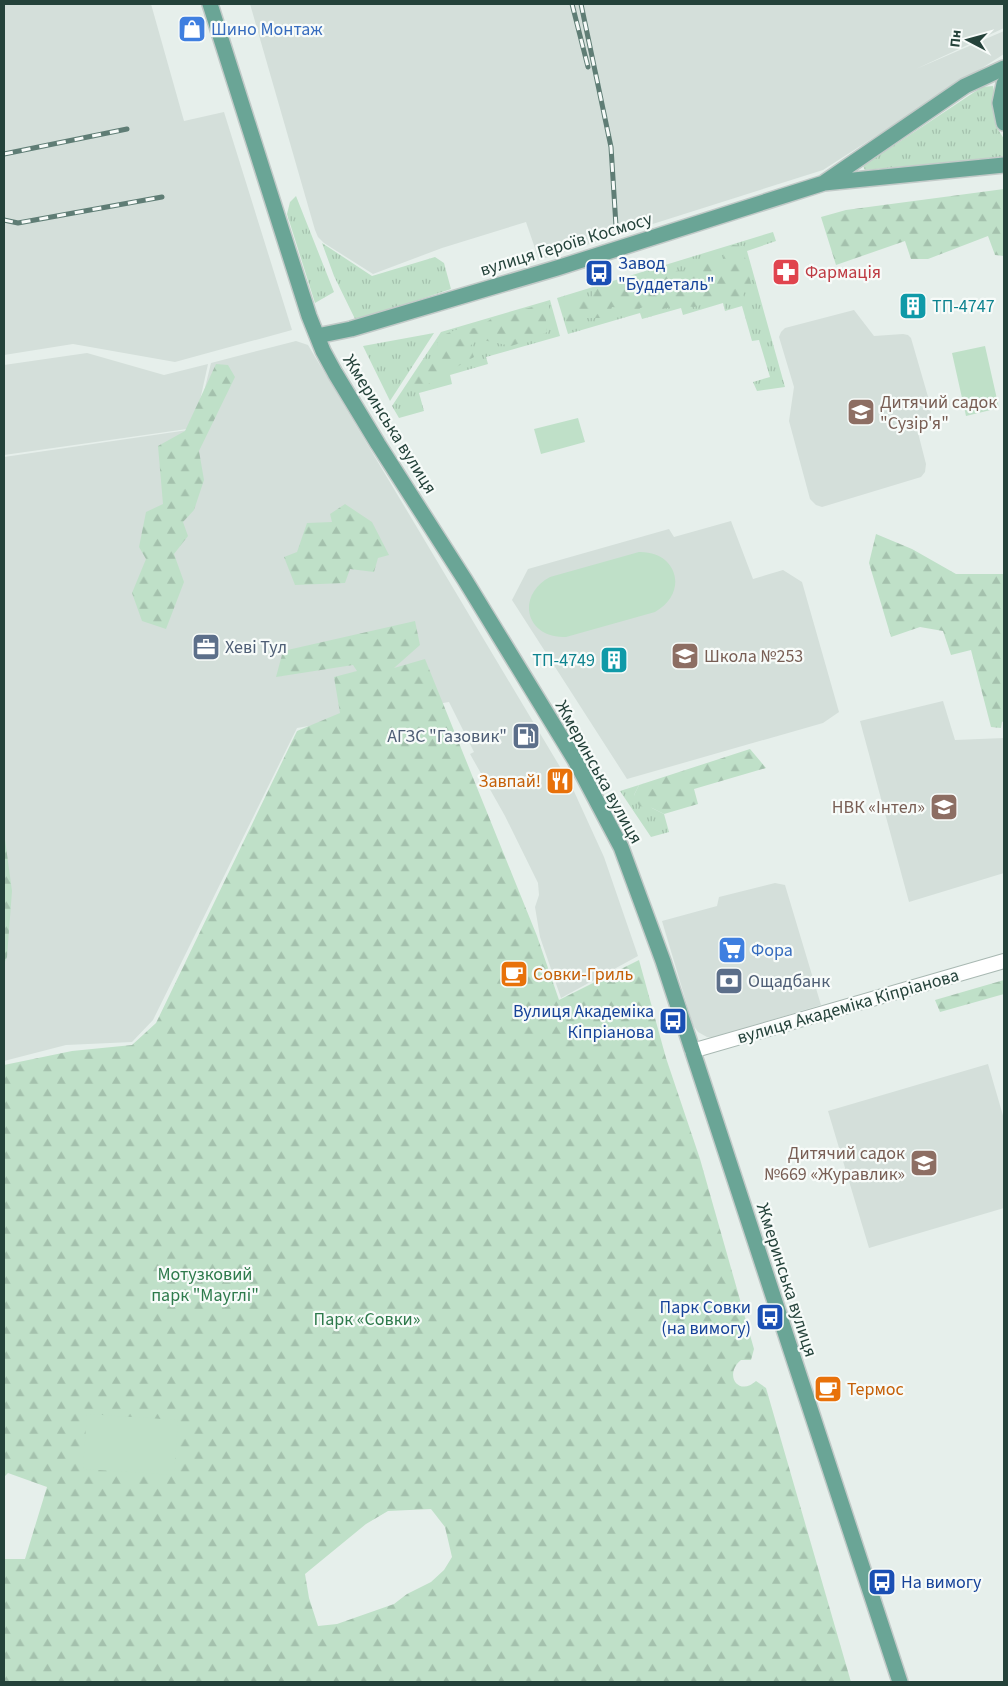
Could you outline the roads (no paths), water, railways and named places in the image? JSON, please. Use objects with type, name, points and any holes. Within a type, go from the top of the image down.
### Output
[{"type":"main road","name":"Жмеринська вулиця","points":[[210,4],[309,316],[323,351],[378,444],[465,580],[575,760],[612,828],[627,862],[663,961],[900,1682]]},
{"type":"main road","name":"вулиця Героїв Космосу","points":[[824,183],[965,86],[1004,68]]},
{"type":"main road","points":[[1004,84],[1000,104],[1004,123]]},
{"type":"main road","name":"вулиця Героїв Космосу","points":[[317,336],[351,329],[551,270],[824,183],[1004,165]]},
{"type":"street","name":"вулиця Академіка Кіпріанова","points":[[692,1051],[1004,961]]},
{"type":"railway","points":[[572,4],[588,67]]},
{"type":"railway","points":[[581,4],[611,147],[616,226]]},
{"type":"railway","points":[[4,154],[127,129]]},
{"type":"railway","points":[[4,220],[18,223],[162,197]]},
{"type":"place","name":"Шино Монтаж","points":[[192,29]]},
{"type":"place","name":"Фармація","points":[[786,272]]},
{"type":"place","name":"Завод \"Буддеталь\"","points":[[599,273]]},
{"type":"place","name":"ТП-4747","points":[[913,306]]},
{"type":"place","name":"Дитячий садок \"Сузір'я\"","points":[[861,412]]},
{"type":"place","name":"Хеві Тул","points":[[206,647]]},
{"type":"place","name":"Школа №253","points":[[685,656]]},
{"type":"place","name":"ТП-4749","points":[[614,660]]},
{"type":"place","name":"АГЗС \"Газовик\"","points":[[526,736]]},
{"type":"place","name":"Завпай!","points":[[560,781]]},
{"type":"place","name":"НВК «Інтел»","points":[[944,807]]},
{"type":"place","name":"Фора","points":[[732,950]]},
{"type":"place","name":"Совки-Гриль","points":[[514,974]]},
{"type":"place","name":"Ощадбанк","points":[[729,981]]},
{"type":"place","name":"Вулиця Академіка Кіпріанова","points":[[673,1021]]},
{"type":"place","name":"Дитячий садок №669 «Журавлик»","points":[[924,1163]]},
{"type":"place","name":"Парк Совки (на вимогу)","points":[[770,1317]]},
{"type":"place","name":"Термос","points":[[828,1389]]},
{"type":"place","name":"На вимогу","points":[[882,1582]]},
{"type":"park label","name":"Мотузковий парк \"Мауглі\"","points":[[205,1284]]},
{"type":"park label","name":"Парк «Совки»","points":[[367,1319]]}]
